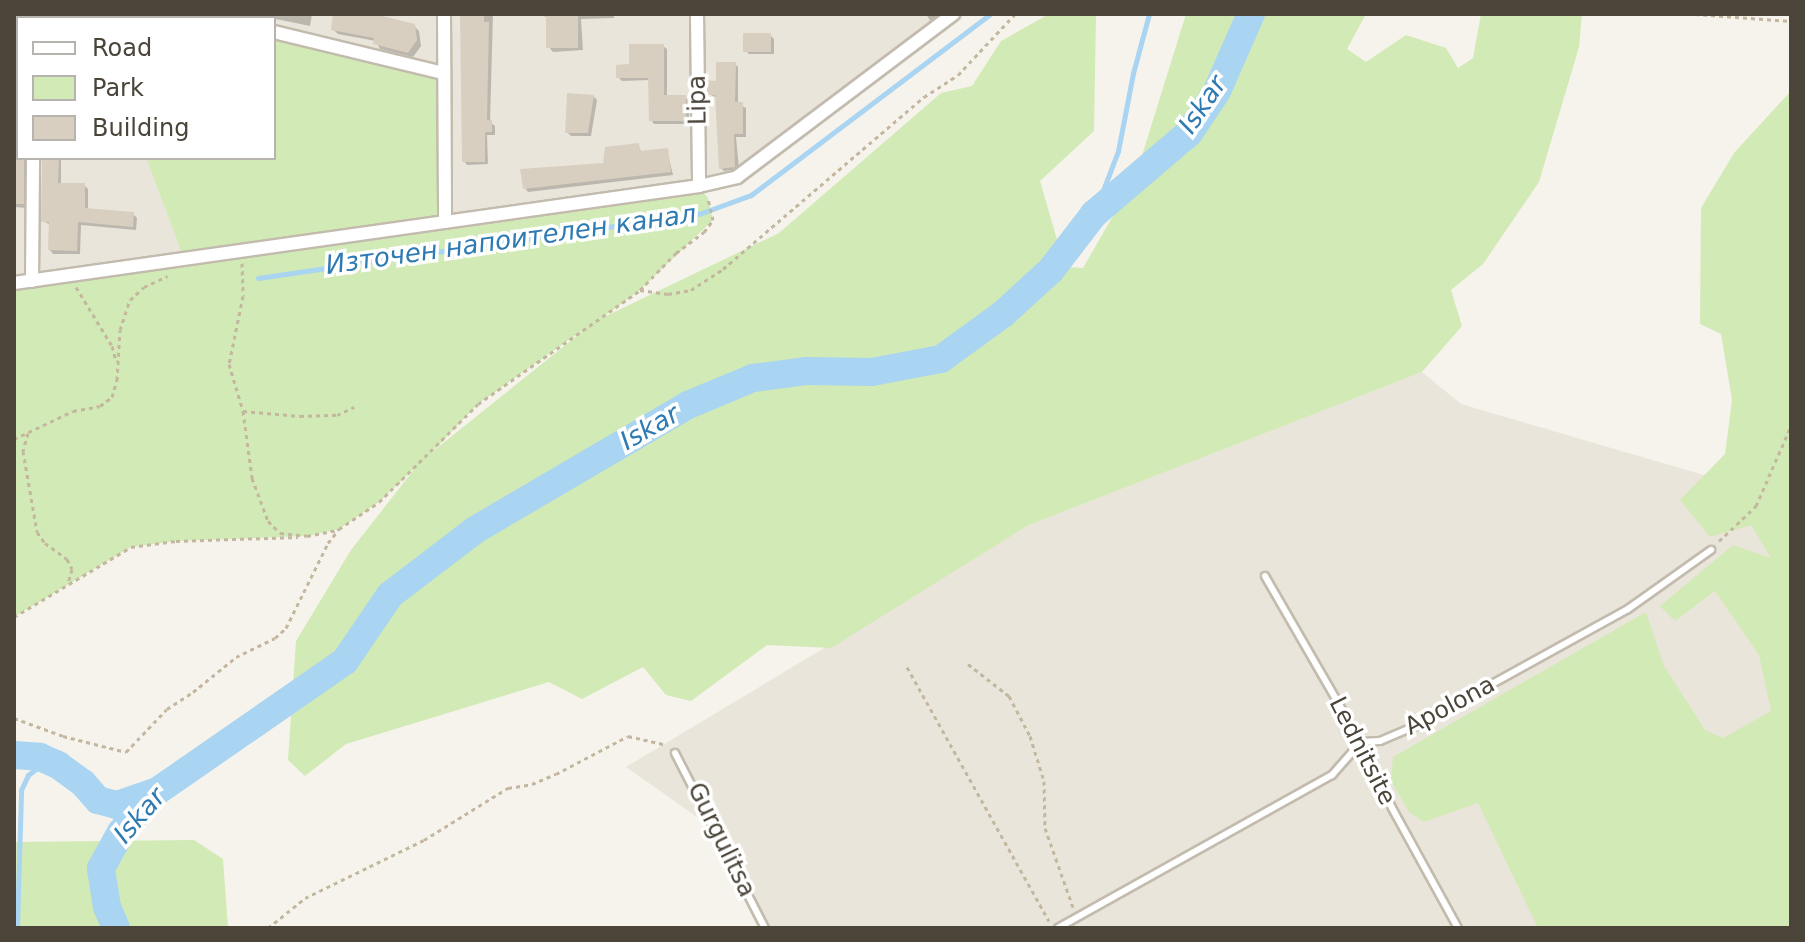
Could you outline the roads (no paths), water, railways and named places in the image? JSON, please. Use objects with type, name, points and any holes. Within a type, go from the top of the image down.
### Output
[{"type":"street","points":[[444,14],[445,222]]},
{"type":"street","name":"Lipa","points":[[697,14],[699,186]]},
{"type":"street","points":[[14,283],[699,186],[737,177],[953,14]]},
{"type":"street","points":[[276,32],[444,73]]},
{"type":"street","points":[[32,281],[33,160]]},
{"type":"lane","name":"Apolona","points":[[1361,742],[1380,741],[1416,726],[1493,684],[1628,609],[1711,550]]},
{"type":"lane","name":"Lednitsite","points":[[1265,576],[1361,742],[1392,808],[1458,928]]},
{"type":"lane","points":[[1056,928],[1332,775],[1361,742]]},
{"type":"lane","name":"Gurgulitsa","points":[[675,753],[765,928]]},
{"type":"waterway","name":"Източен напоителен канал","points":[[258,278],[699,214],[751,195],[990,14]]},
{"type":"waterway","points":[[1094,214],[1118,151],[1133,73],[1149,14]]},
{"type":"waterway","name":"Iskar","points":[[116,928],[107,907],[101,868],[121,832],[156,792],[345,661],[390,595],[475,530],[688,405],[753,378],[806,371],[872,372],[941,359],[1003,314],[1051,270],[1094,214],[1189,133],[1217,91],[1251,14]]},
{"type":"waterway","points":[[14,755],[40,757],[58,765],[83,783],[98,800],[117,805],[155,792]]},
{"type":"waterway","points":[[17,928],[21,790],[28,775],[40,766],[58,765]]}]
